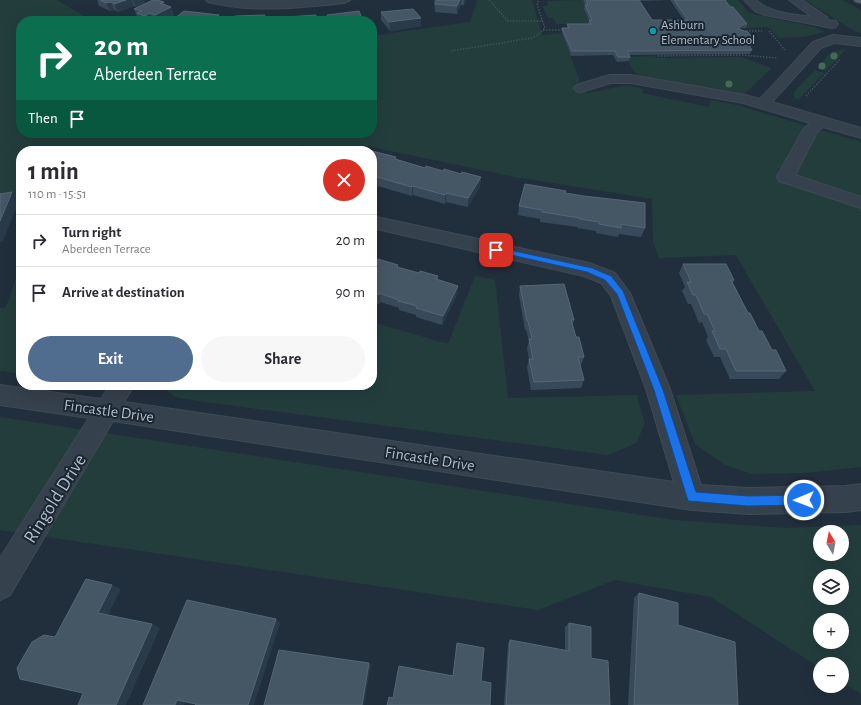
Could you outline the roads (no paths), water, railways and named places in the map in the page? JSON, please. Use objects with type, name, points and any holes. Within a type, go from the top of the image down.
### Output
[{"type":"street","points":[[212,0],[234,3],[277,5],[344,0]]},
{"type":"street","points":[[750,0],[759,9],[769,13],[832,24]]},
{"type":"street","points":[[794,0],[856,41]]},
{"type":"street","points":[[762,104],[817,45],[833,39],[856,41]]},
{"type":"street","points":[[581,88],[610,79],[630,79],[745,99],[861,133]]},
{"type":"street","points":[[821,121],[811,130],[785,177],[861,203]]},
{"type":"street","points":[[377,223],[589,270],[608,278],[620,293],[658,390],[692,497]]},
{"type":"street","name":"Ringold Drive","points":[[0,585],[119,390]]},
{"type":"street","name":"Fincastle Drive","points":[[0,395],[692,497],[748,501],[846,500],[861,497]]},
{"type":"place","name":"Ashburn Elementary School","points":[[653,31]]}]
